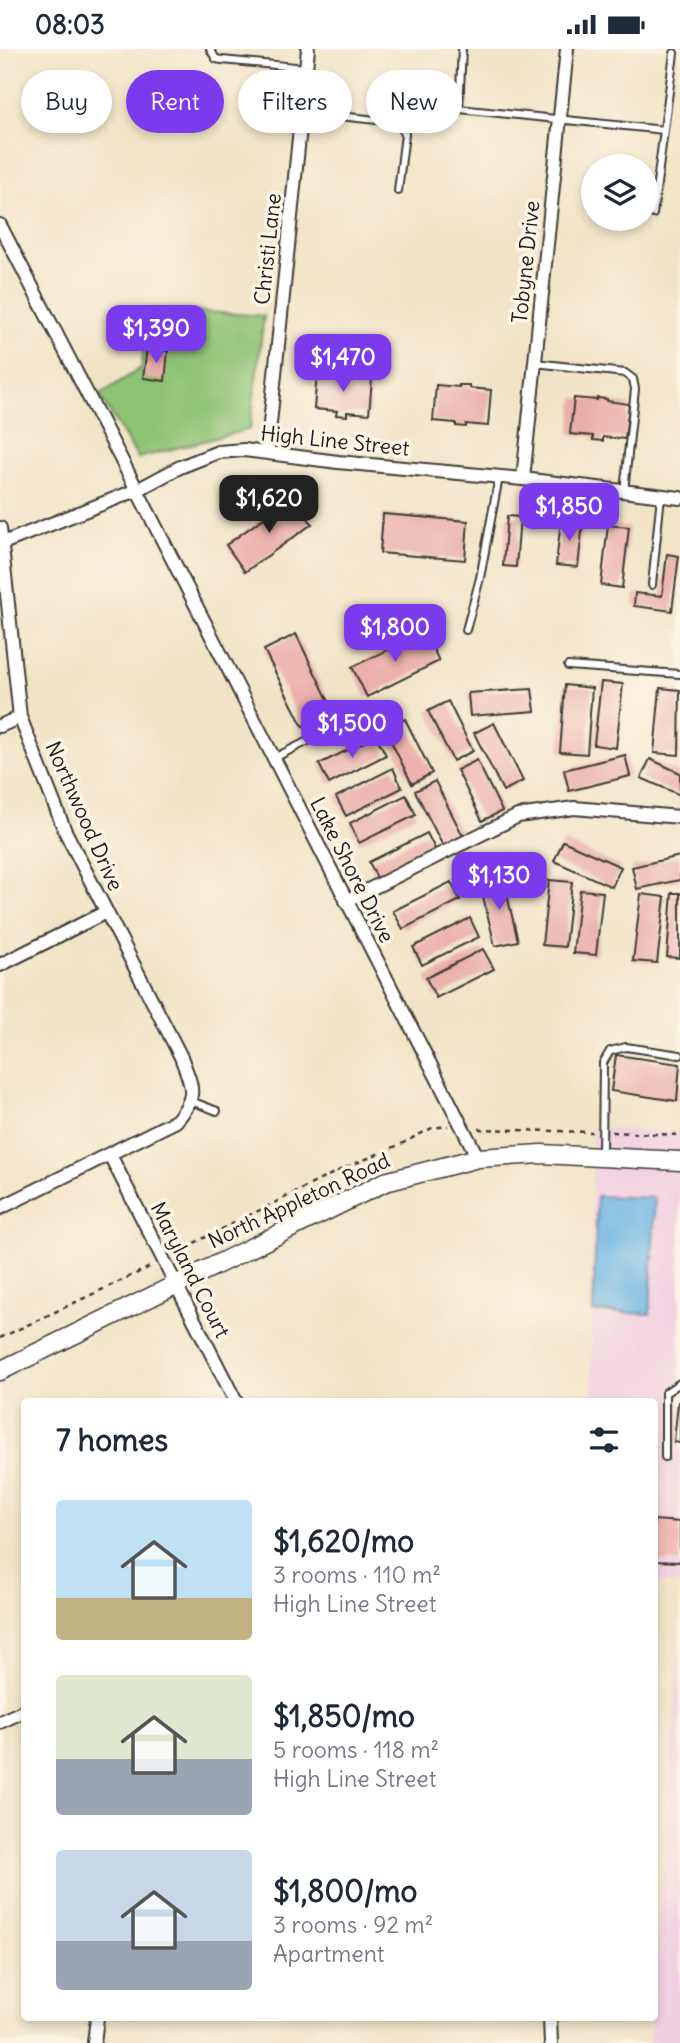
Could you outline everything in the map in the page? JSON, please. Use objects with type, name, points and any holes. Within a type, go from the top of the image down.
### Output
[{"type":"main road","name":"North Appleton Road","points":[[0,1371],[385,1182],[478,1158],[541,1154],[680,1161]]},
{"type":"street","name":"Christi Lane","points":[[306,68],[308,49]]},
{"type":"street","name":"Tobyne Drive","points":[[523,479],[567,49]]},
{"type":"street","name":"Christi Lane","points":[[268,453],[300,133]]},
{"type":"street","name":"Lake Shore Drive","points":[[0,225],[478,1158]]},
{"type":"street","name":"High Line Street","points":[[3,543],[137,490],[180,467],[218,452],[244,450],[351,464],[523,479],[680,498]]},
{"type":"street","name":"Northwood Drive","points":[[0,528],[20,717],[65,831],[180,1058],[191,1085],[191,1101]]},
{"type":"street","points":[[0,726],[20,717]]},
{"type":"street","points":[[346,901],[518,816],[574,808],[680,817]]},
{"type":"street","points":[[0,965],[106,912]]},
{"type":"street","points":[[0,1208],[176,1121],[191,1101]]},
{"type":"street","name":"Maryland Court","points":[[110,1155],[234,1398]]},
{"type":"street","points":[[0,1722],[21,1712]]},
{"type":"street","points":[[94,2043],[97,2021]]},
{"type":"street","points":[[550,2021],[551,2043]]},
{"type":"lane","points":[[210,49],[216,59],[222,61],[306,68]]},
{"type":"lane","points":[[462,49],[458,109],[664,130]]},
{"type":"lane","points":[[658,176],[674,53]]},
{"type":"lane","points":[[352,117],[400,125],[405,134],[398,191]]},
{"type":"lane","points":[[535,363],[625,373],[633,379],[635,389],[624,491]]},
{"type":"lane","points":[[466,630],[480,577],[499,477]]},
{"type":"lane","points":[[652,585],[661,495]]},
{"type":"lane","points":[[568,666],[680,674]]},
{"type":"lane","points":[[274,758],[352,719]]},
{"type":"lane","points":[[602,1156],[603,1063],[610,1051],[626,1047],[680,1055]]},
{"type":"lane","points":[[191,1101],[217,1111]]},
{"type":"lane","points":[[665,1457],[665,1393],[680,1383]]},
{"type":"shaded area","points":[[592,1128],[680,1132],[680,1584],[658,1582],[658,1398],[592,1398]]},
{"type":"shaded area","points":[[680,1644],[680,2043],[649,2043],[651,2021],[658,2021],[658,1933]]},
{"type":"green space","points":[[150,308],[264,316],[250,429],[138,458],[99,395],[141,368]]},
{"type":"water","points":[[597,1196],[655,1198],[650,1314],[593,1312]]},
{"type":"building","points":[[147,348],[168,351],[165,381],[143,378]]},
{"type":"building","points":[[317,373],[340,376],[340,373],[350,374],[350,377],[372,379],[369,414],[347,412],[347,416],[336,415],[337,411],[314,409]]},
{"type":"building","points":[[436,385],[469,385],[469,388],[491,390],[488,426],[466,424],[466,427],[456,426],[456,423],[433,421]]},
{"type":"building","points":[[574,398],[607,399],[629,404],[625,439],[603,437],[603,441],[593,440],[593,436],[570,434]]},
{"type":"building","points":[[293,497],[312,524],[245,572],[226,545]]},
{"type":"building","points":[[383,514],[468,521],[465,560],[380,553]]},
{"type":"building","points":[[507,516],[520,517],[516,567],[503,566]]},
{"type":"building","points":[[561,519],[583,522],[578,567],[556,565]]},
{"type":"building","points":[[608,525],[629,527],[622,588],[601,585]]},
{"type":"building","points":[[667,554],[679,556],[672,611],[634,606],[635,593],[662,596]]},
{"type":"building","points":[[425,632],[439,661],[367,697],[352,667]]},
{"type":"building","points":[[296,634],[334,712],[303,727],[264,650]]},
{"type":"building","points":[[601,682],[623,684],[616,748],[594,745]]},
{"type":"building","points":[[565,685],[592,688],[587,754],[560,752]]},
{"type":"building","points":[[660,688],[680,690],[679,755],[654,753]]},
{"type":"building","points":[[532,689],[535,711],[470,716],[468,693]]},
{"type":"building","points":[[448,701],[473,751],[453,761],[428,711]]},
{"type":"building","points":[[405,719],[432,773],[412,784],[385,729]]},
{"type":"building","points":[[494,723],[523,781],[503,791],[474,733]]},
{"type":"building","points":[[376,736],[386,755],[329,784],[319,764]]},
{"type":"building","points":[[625,755],[630,776],[569,791],[564,770]]},
{"type":"building","points":[[650,759],[680,773],[680,795],[641,778]]},
{"type":"building","points":[[477,760],[502,811],[482,821],[457,770]]},
{"type":"building","points":[[393,768],[402,788],[346,816],[336,797]]},
{"type":"building","points":[[435,781],[464,838],[444,848],[415,791]]},
{"type":"building","points":[[406,795],[416,815],[359,843],[350,823]]},
{"type":"building","points":[[427,833],[436,851],[378,880],[369,862]]},
{"type":"building","points":[[563,841],[621,867],[612,887],[554,861]]},
{"type":"building","points":[[680,856],[680,880],[637,889],[632,867]]},
{"type":"building","points":[[503,878],[518,941],[495,946],[480,884]]},
{"type":"building","points":[[549,880],[572,882],[565,947],[542,945]]},
{"type":"building","points":[[451,882],[460,900],[403,929],[393,911]]},
{"type":"building","points":[[580,890],[603,892],[596,955],[573,953]]},
{"type":"building","points":[[672,893],[680,893],[680,958],[667,957]]},
{"type":"building","points":[[641,894],[665,897],[657,963],[633,961]]},
{"type":"building","points":[[470,918],[479,937],[422,965],[413,947]]},
{"type":"building","points":[[483,949],[494,969],[436,998],[426,978]]},
{"type":"building","points":[[616,1055],[680,1064],[677,1101],[611,1091]]},
{"type":"building","points":[[680,1402],[680,1443],[674,1442]]},
{"type":"building","points":[[658,1520],[680,1522],[680,1562],[658,1561]]}]
